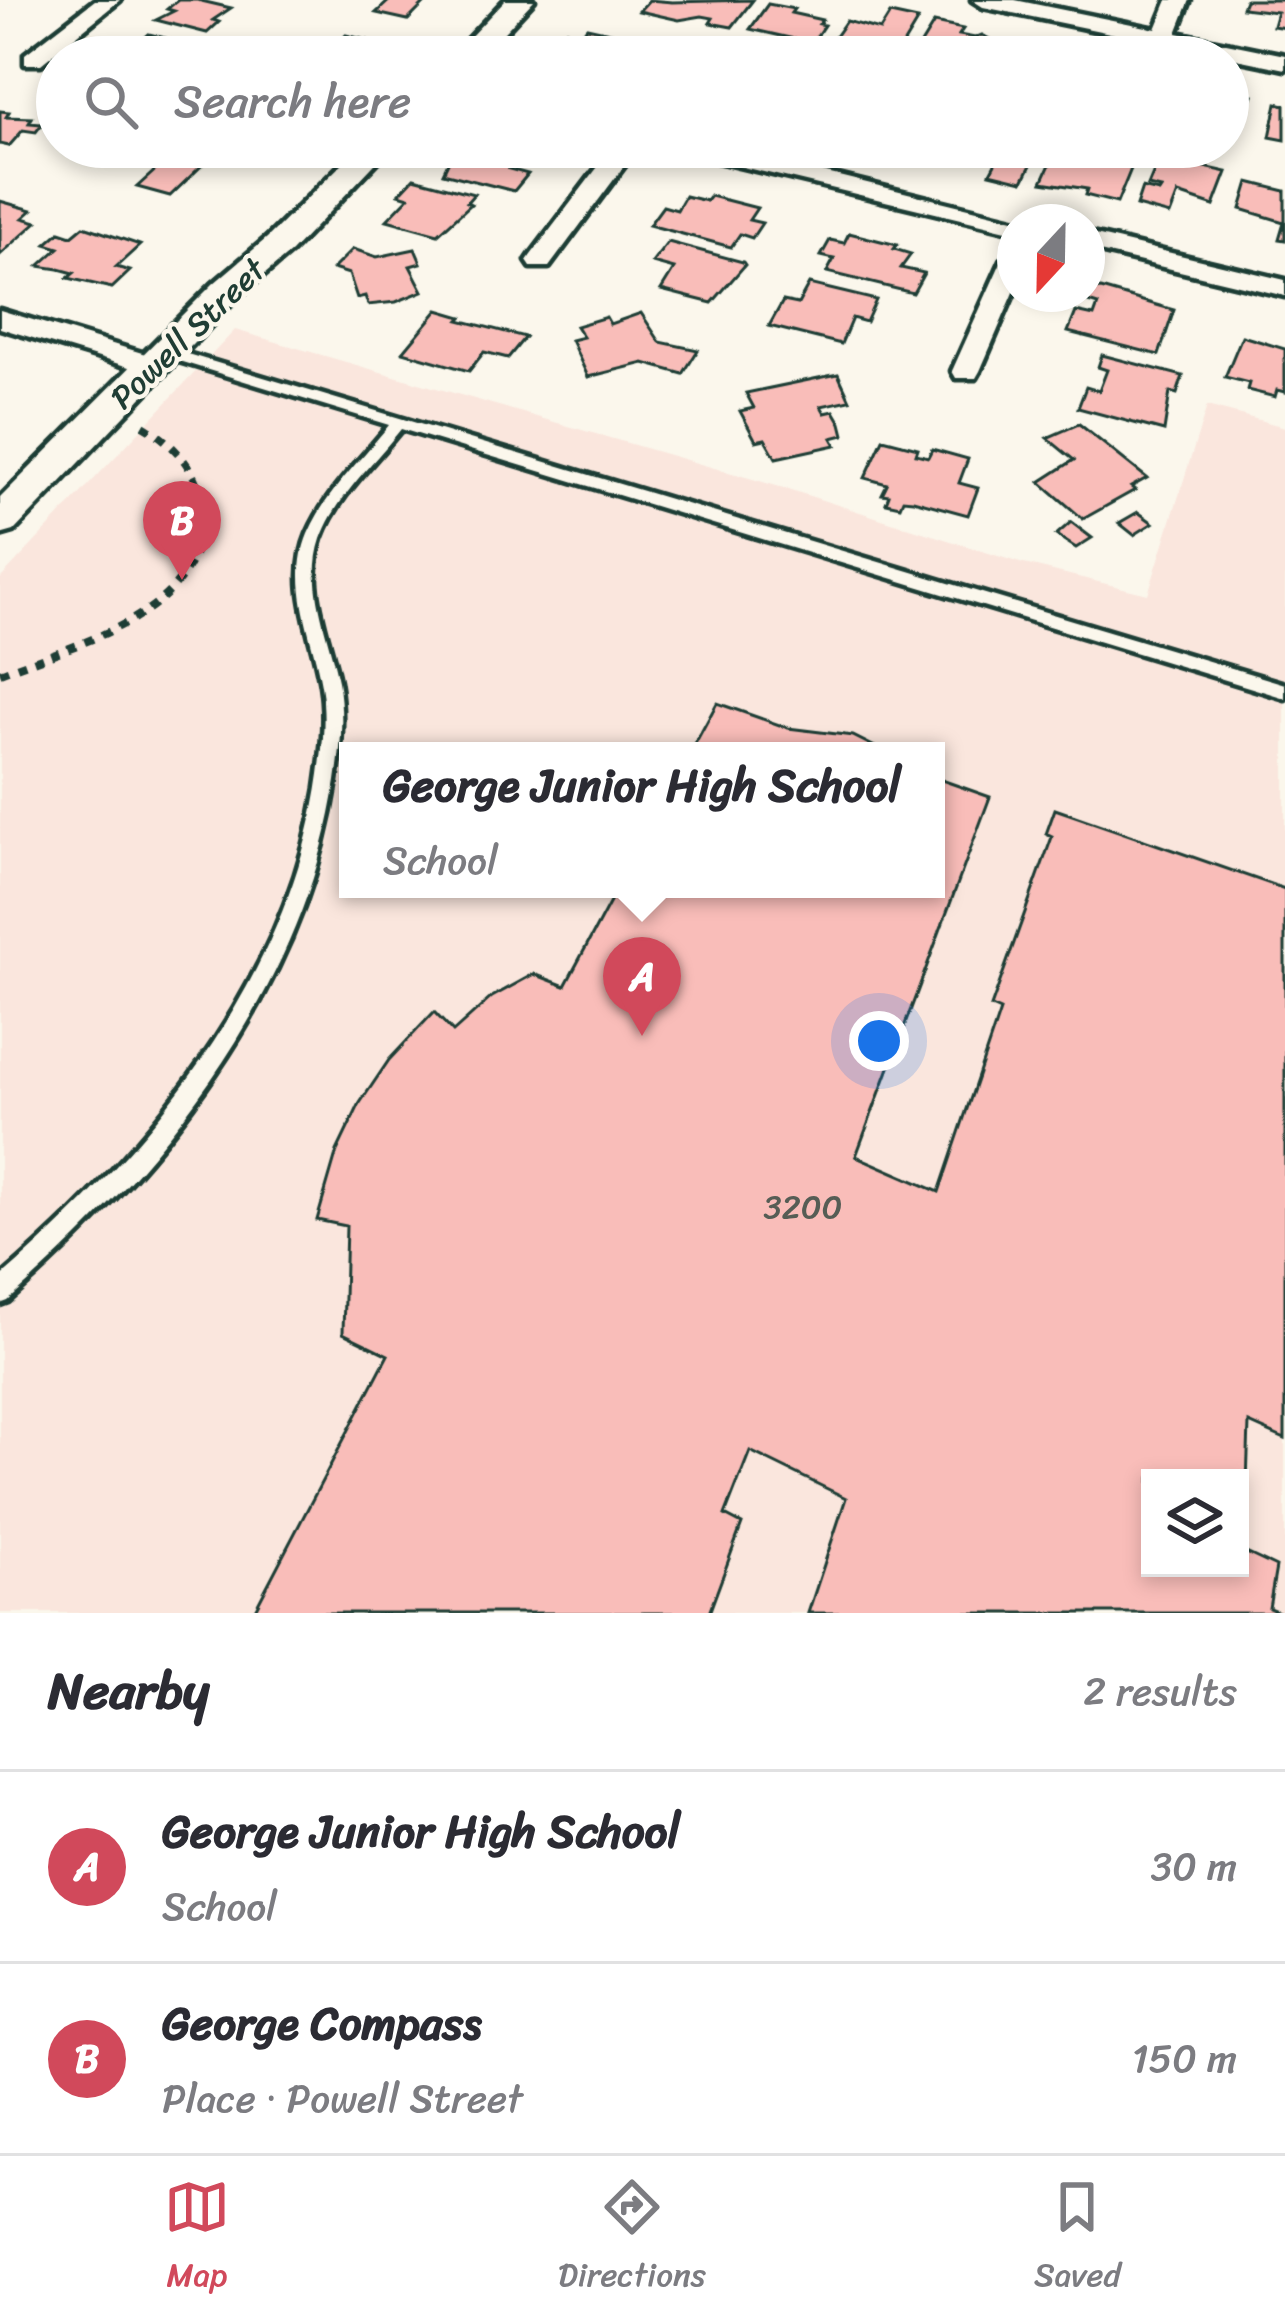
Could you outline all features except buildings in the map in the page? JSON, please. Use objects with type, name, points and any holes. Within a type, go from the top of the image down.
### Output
[{"type":"street","points":[[62,36],[110,0]]},
{"type":"street","points":[[485,36],[520,0]]},
{"type":"street","points":[[983,0],[1159,36]]},
{"type":"street","points":[[1164,36],[1179,0]]},
{"type":"street","points":[[1249,55],[1285,62]]},
{"type":"street","name":"Powell Street","points":[[0,521],[158,358],[354,168]]},
{"type":"street","points":[[540,261],[610,168]]},
{"type":"street","points":[[778,168],[997,220]]},
{"type":"street","points":[[1105,245],[1285,288]]},
{"type":"street","points":[[966,371],[997,301]]},
{"type":"street","points":[[0,319],[158,358]]},
{"type":"lane","points":[[158,358],[399,422],[1285,691]]},
{"type":"lane","points":[[0,1293],[100,1199],[166,1124],[218,1053],[263,975],[316,848],[327,782],[332,704],[321,634],[308,592],[308,563],[327,516],[399,422]]},
{"type":"path","points":[[0,673],[101,638],[134,620],[160,602],[196,556],[203,525],[193,470],[150,428],[132,419]]},
{"type":"shaded area","points":[[235,330],[794,491],[1020,563],[1148,594],[1207,406],[1285,427],[1285,1613],[0,1613],[0,579]]},
{"type":"place","name":"George Compass","points":[[182,580]]},
{"type":"place","name":"George Junior High School","points":[[642,1036]]}]
